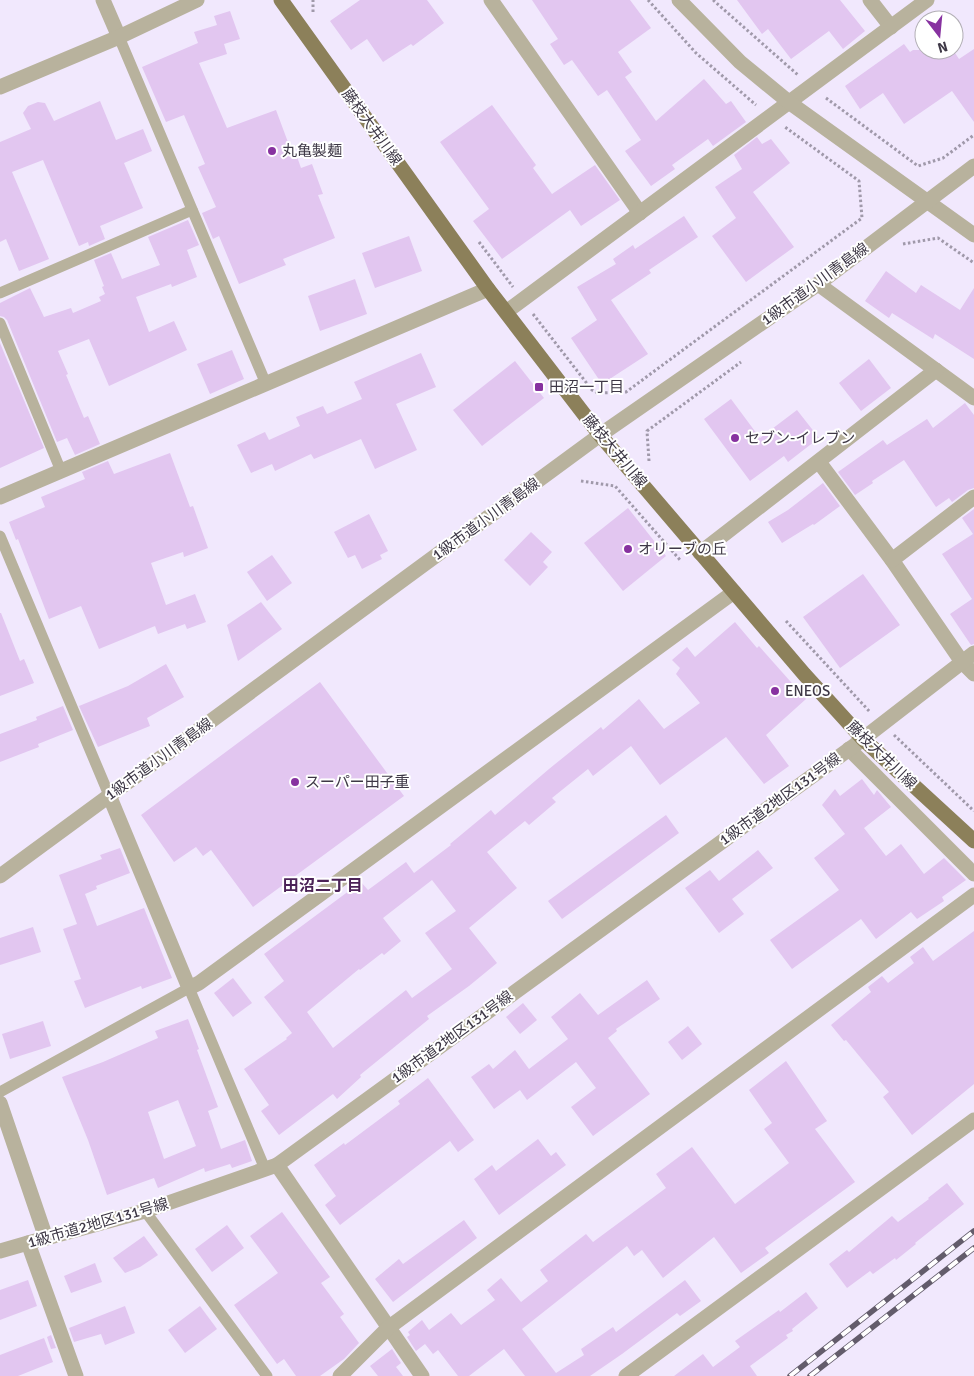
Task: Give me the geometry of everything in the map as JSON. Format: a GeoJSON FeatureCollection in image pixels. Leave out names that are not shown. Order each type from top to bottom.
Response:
{"type":"FeatureCollection","features":[{"type":"Feature","properties":{"kind":"main road","name":"藤枝大井川線"},"geometry":{"type":"LineString","coordinates":[[281,0],[488,289],[600,435],[804,674],[863,739],[974,841]]}},
{"type":"Feature","properties":{"kind":"street"},"geometry":{"type":"LineString","coordinates":[[103,0],[120,37]]}},
{"type":"Feature","properties":{"kind":"street"},"geometry":{"type":"LineString","coordinates":[[0,87],[120,37],[197,0]]}},
{"type":"Feature","properties":{"kind":"street"},"geometry":{"type":"LineString","coordinates":[[491,0],[640,213]]}},
{"type":"Feature","properties":{"kind":"street"},"geometry":{"type":"LineString","coordinates":[[679,0],[740,62],[790,103],[974,234]]}},
{"type":"Feature","properties":{"kind":"street"},"geometry":{"type":"LineString","coordinates":[[870,0],[891,27]]}},
{"type":"Feature","properties":{"kind":"street"},"geometry":{"type":"LineString","coordinates":[[506,312],[928,0]]}},
{"type":"Feature","properties":{"kind":"street","name":"1級市道小川青島線"},"geometry":{"type":"LineString","coordinates":[[0,876],[600,435],[818,284],[974,166]]}},
{"type":"Feature","properties":{"kind":"street"},"geometry":{"type":"LineString","coordinates":[[818,284],[974,398]]}},
{"type":"Feature","properties":{"kind":"street"},"geometry":{"type":"LineString","coordinates":[[0,497],[488,289]]}},
{"type":"Feature","properties":{"kind":"street"},"geometry":{"type":"LineString","coordinates":[[700,552],[936,370]]}},
{"type":"Feature","properties":{"kind":"street"},"geometry":{"type":"LineString","coordinates":[[819,462],[968,658],[974,674]]}},
{"type":"Feature","properties":{"kind":"street"},"geometry":{"type":"LineString","coordinates":[[892,560],[974,498]]}},
{"type":"Feature","properties":{"kind":"street"},"geometry":{"type":"LineString","coordinates":[[109,795],[189,988],[199,983],[734,592]]}},
{"type":"Feature","properties":{"kind":"street","name":"1級市道2地区131号線"},"geometry":{"type":"LineString","coordinates":[[0,1251],[145,1211],[271,1167],[863,739],[968,658]]}},
{"type":"Feature","properties":{"kind":"street"},"geometry":{"type":"LineString","coordinates":[[849,749],[974,874]]}},
{"type":"Feature","properties":{"kind":"street"},"geometry":{"type":"LineString","coordinates":[[340,1376],[388,1328],[974,896]]}},
{"type":"Feature","properties":{"kind":"street"},"geometry":{"type":"LineString","coordinates":[[0,1103],[46,1238]]}},
{"type":"Feature","properties":{"kind":"street"},"geometry":{"type":"LineString","coordinates":[[626,1376],[974,1120]]}},
{"type":"Feature","properties":{"kind":"street"},"geometry":{"type":"LineString","coordinates":[[271,1167],[422,1376]]}},
{"type":"Feature","properties":{"kind":"street"},"geometry":{"type":"LineString","coordinates":[[28,1243],[76,1376]]}},
{"type":"Feature","properties":{"kind":"lane"},"geometry":{"type":"LineString","coordinates":[[120,37],[266,384]]}},
{"type":"Feature","properties":{"kind":"lane"},"geometry":{"type":"LineString","coordinates":[[0,293],[192,210]]}},
{"type":"Feature","properties":{"kind":"lane"},"geometry":{"type":"LineString","coordinates":[[0,323],[61,471]]}},
{"type":"Feature","properties":{"kind":"lane"},"geometry":{"type":"LineString","coordinates":[[0,536],[109,795]]}},
{"type":"Feature","properties":{"kind":"lane"},"geometry":{"type":"LineString","coordinates":[[0,1092],[189,988],[271,1167]]}},
{"type":"Feature","properties":{"kind":"lane"},"geometry":{"type":"LineString","coordinates":[[145,1211],[267,1376]]}},
{"type":"Feature","properties":{"kind":"path"},"geometry":{"type":"LineString","coordinates":[[648,0],[696,53],[762,110]]}},
{"type":"Feature","properties":{"kind":"path"},"geometry":{"type":"LineString","coordinates":[[713,0],[811,87],[918,166],[943,158],[974,135]]}},
{"type":"Feature","properties":{"kind":"path"},"geometry":{"type":"LineString","coordinates":[[522,300],[592,390],[598,393],[626,392],[862,218],[859,181],[778,122]]}},
{"type":"Feature","properties":{"kind":"path"},"geometry":{"type":"LineString","coordinates":[[896,249],[904,243],[938,238],[974,263]]}},
{"type":"Feature","properties":{"kind":"path"},"geometry":{"type":"LineString","coordinates":[[654,467],[648,460],[647,431],[744,360]]}},
{"type":"Feature","properties":{"kind":"path"},"geometry":{"type":"LineString","coordinates":[[780,616],[883,724],[974,811]]}},
{"type":"Feature","properties":{"kind":"building"},"geometry":{"type":"Polygon","coordinates":[[[360,0],[427,0],[444,23],[413,46],[411,44],[383,62],[367,39],[351,50],[330,21],[360,0]]]}},
{"type":"Feature","properties":{"kind":"building"},"geometry":{"type":"Polygon","coordinates":[[[532,0],[630,0],[651,28],[618,52],[632,72],[625,77],[656,121],[704,79],[726,104],[731,101],[746,122],[713,146],[708,139],[672,165],[675,169],[651,186],[625,151],[641,140],[607,90],[598,96],[572,60],[564,65],[550,44],[558,39],[532,0]]]}},
{"type":"Feature","properties":{"kind":"building"},"geometry":{"type":"Polygon","coordinates":[[[737,0],[840,0],[865,31],[843,49],[829,31],[791,59],[768,29],[762,34],[737,0]]]}},
{"type":"Feature","properties":{"kind":"building"},"geometry":{"type":"Polygon","coordinates":[[[230,11],[240,39],[224,44],[227,54],[199,63],[227,128],[276,110],[292,153],[295,151],[301,168],[312,164],[323,194],[318,195],[335,238],[283,259],[286,265],[239,284],[219,236],[213,239],[202,213],[216,207],[198,167],[205,164],[184,115],[166,122],[142,67],[198,43],[194,32],[217,25],[214,16],[230,11]]]}},
{"type":"Feature","properties":{"kind":"building"},"geometry":{"type":"Polygon","coordinates":[[[904,44],[910,52],[914,50],[914,60],[964,60],[964,56],[974,49],[974,122],[952,91],[904,124],[883,93],[860,109],[845,86],[904,44]]]}},
{"type":"Feature","properties":{"kind":"building"},"geometry":{"type":"Polygon","coordinates":[[[100,101],[116,140],[143,129],[152,151],[124,163],[143,208],[100,226],[105,239],[89,246],[88,242],[79,246],[43,160],[12,172],[49,259],[19,271],[6,239],[0,242],[0,142],[31,129],[23,113],[28,106],[38,102],[45,103],[54,121],[100,101]]]}},
{"type":"Feature","properties":{"kind":"building"},"geometry":{"type":"Polygon","coordinates":[[[492,105],[536,165],[533,168],[552,194],[595,165],[620,200],[581,226],[570,210],[502,259],[473,221],[489,209],[440,142],[492,105]]]}},
{"type":"Feature","properties":{"kind":"building"},"geometry":{"type":"Polygon","coordinates":[[[757,137],[762,144],[771,139],[790,163],[753,192],[794,247],[746,282],[712,236],[736,218],[715,187],[742,169],[734,155],[757,137]]]}},
{"type":"Feature","properties":{"kind":"building"},"geometry":{"type":"Polygon","coordinates":[[[684,216],[698,237],[649,270],[651,273],[611,300],[648,354],[602,384],[571,338],[597,320],[577,287],[616,264],[613,259],[633,245],[635,249],[684,216]]]}},
{"type":"Feature","properties":{"kind":"building"},"geometry":{"type":"Polygon","coordinates":[[[188,220],[199,245],[187,250],[197,277],[172,287],[171,284],[136,297],[149,332],[174,321],[187,350],[109,386],[89,339],[58,351],[84,418],[88,416],[100,444],[75,455],[67,438],[57,442],[7,320],[0,316],[0,303],[30,288],[44,317],[71,308],[73,313],[101,301],[99,297],[105,294],[102,287],[104,286],[94,260],[111,253],[122,279],[160,265],[148,237],[188,220]]]}},
{"type":"Feature","properties":{"kind":"building"},"geometry":{"type":"Polygon","coordinates":[[[409,236],[422,271],[375,288],[362,253],[409,236]]]}},
{"type":"Feature","properties":{"kind":"building"},"geometry":{"type":"Polygon","coordinates":[[[886,271],[916,293],[921,285],[960,310],[974,288],[974,359],[935,334],[933,339],[892,313],[889,318],[865,301],[886,271]]]}},
{"type":"Feature","properties":{"kind":"building"},"geometry":{"type":"Polygon","coordinates":[[[355,279],[367,314],[320,331],[308,296],[355,279]]]}},
{"type":"Feature","properties":{"kind":"building"},"geometry":{"type":"Polygon","coordinates":[[[0,343],[44,448],[0,468],[0,343]]]}},
{"type":"Feature","properties":{"kind":"building"},"geometry":{"type":"Polygon","coordinates":[[[232,350],[244,379],[210,394],[197,364],[232,350]]]}},
{"type":"Feature","properties":{"kind":"building"},"geometry":{"type":"Polygon","coordinates":[[[421,353],[436,387],[396,404],[417,450],[375,469],[361,439],[314,459],[311,454],[275,471],[272,464],[251,473],[237,445],[265,432],[269,440],[300,426],[296,417],[323,406],[327,414],[362,399],[354,382],[421,353]]]}},
{"type":"Feature","properties":{"kind":"building"},"geometry":{"type":"Polygon","coordinates":[[[869,359],[891,388],[861,411],[839,383],[869,359]]]}},
{"type":"Feature","properties":{"kind":"building"},"geometry":{"type":"Polygon","coordinates":[[[515,361],[544,398],[482,446],[453,410],[515,361]]]}},
{"type":"Feature","properties":{"kind":"building"},"geometry":{"type":"Polygon","coordinates":[[[731,399],[760,438],[797,410],[819,438],[788,462],[784,456],[750,481],[704,419],[731,399]]]}},
{"type":"Feature","properties":{"kind":"building"},"geometry":{"type":"Polygon","coordinates":[[[965,403],[974,415],[974,488],[968,490],[952,502],[949,498],[936,507],[904,460],[872,481],[873,483],[855,495],[838,472],[883,440],[887,445],[927,419],[933,428],[965,403]]]}},
{"type":"Feature","properties":{"kind":"building"},"geometry":{"type":"Polygon","coordinates":[[[170,453],[190,507],[193,506],[208,548],[184,557],[183,552],[151,563],[166,605],[195,594],[206,622],[187,629],[185,624],[158,634],[155,626],[99,649],[81,606],[49,619],[18,539],[16,540],[9,522],[45,507],[41,497],[85,479],[82,472],[108,461],[114,474],[170,453]]]}},
{"type":"Feature","properties":{"kind":"building"},"geometry":{"type":"Polygon","coordinates":[[[823,483],[840,506],[814,525],[782,543],[768,522],[788,510],[823,483]]]}},
{"type":"Feature","properties":{"kind":"building"},"geometry":{"type":"Polygon","coordinates":[[[628,508],[666,556],[623,591],[584,543],[628,508]]]}},
{"type":"Feature","properties":{"kind":"building"},"geometry":{"type":"Polygon","coordinates":[[[974,509],[974,644],[971,645],[950,614],[972,599],[942,554],[973,534],[962,518],[974,509]]]}},
{"type":"Feature","properties":{"kind":"building"},"geometry":{"type":"Polygon","coordinates":[[[369,514],[388,551],[380,555],[382,559],[362,569],[355,555],[348,558],[334,532],[369,514]]]}},
{"type":"Feature","properties":{"kind":"building"},"geometry":{"type":"Polygon","coordinates":[[[531,532],[552,552],[543,562],[548,567],[530,586],[504,560],[531,532]]]}},
{"type":"Feature","properties":{"kind":"building"},"geometry":{"type":"Polygon","coordinates":[[[272,555],[292,583],[267,601],[247,572],[272,555]]]}},
{"type":"Feature","properties":{"kind":"building"},"geometry":{"type":"Polygon","coordinates":[[[863,574],[900,625],[840,668],[803,617],[863,574]]]}},
{"type":"Feature","properties":{"kind":"building"},"geometry":{"type":"Polygon","coordinates":[[[261,602],[282,629],[238,661],[227,625],[261,602]]]}},
{"type":"Feature","properties":{"kind":"building"},"geometry":{"type":"Polygon","coordinates":[[[0,613],[20,661],[24,659],[34,683],[0,696],[0,613]]]}},
{"type":"Feature","properties":{"kind":"building"},"geometry":{"type":"Polygon","coordinates":[[[735,622],[806,699],[766,735],[789,766],[764,784],[726,737],[660,785],[631,746],[593,776],[588,769],[552,798],[556,802],[529,825],[525,821],[487,852],[517,888],[469,928],[497,963],[427,1016],[429,1019],[360,1075],[361,1077],[337,1099],[333,1094],[279,1135],[261,1111],[269,1105],[244,1069],[287,1039],[292,1033],[264,997],[284,981],[264,954],[361,882],[368,890],[406,862],[414,873],[451,845],[491,810],[495,815],[601,727],[603,730],[639,699],[664,729],[700,703],[676,674],[680,668],[672,660],[687,647],[695,657],[735,622]],[[432,880],[383,918],[401,941],[384,955],[382,953],[359,969],[307,1012],[333,1048],[406,990],[412,998],[452,969],[425,933],[456,911],[432,880]]]}},
{"type":"Feature","properties":{"kind":"building"},"geometry":{"type":"Polygon","coordinates":[[[166,664],[184,697],[147,718],[150,726],[98,747],[79,706],[128,686],[166,664]]]}},
{"type":"Feature","properties":{"kind":"building"},"geometry":{"type":"Polygon","coordinates":[[[320,682],[404,796],[253,907],[211,850],[203,856],[196,847],[174,862],[141,815],[320,682]]]}},
{"type":"Feature","properties":{"kind":"building"},"geometry":{"type":"Polygon","coordinates":[[[63,706],[73,730],[38,744],[39,747],[0,762],[0,734],[37,720],[36,717],[63,706]]]}},
{"type":"Feature","properties":{"kind":"building"},"geometry":{"type":"Polygon","coordinates":[[[862,779],[874,795],[877,790],[891,807],[864,828],[886,856],[901,844],[924,874],[944,858],[966,880],[942,897],[944,901],[917,919],[911,912],[876,939],[861,919],[792,969],[770,940],[839,890],[814,858],[845,834],[822,805],[835,789],[840,796],[862,779]]]}},
{"type":"Feature","properties":{"kind":"building"},"geometry":{"type":"Polygon","coordinates":[[[666,815],[679,833],[562,919],[548,901],[666,815]]]}},
{"type":"Feature","properties":{"kind":"building"},"geometry":{"type":"Polygon","coordinates":[[[120,848],[130,873],[96,886],[97,889],[85,894],[97,926],[144,908],[172,978],[142,989],[141,986],[85,1008],[74,981],[81,979],[63,929],[77,924],[59,875],[102,859],[100,855],[120,848]]]}},
{"type":"Feature","properties":{"kind":"building"},"geometry":{"type":"Polygon","coordinates":[[[758,850],[773,868],[732,899],[744,914],[719,933],[685,888],[710,870],[719,881],[758,850]]]}},
{"type":"Feature","properties":{"kind":"building"},"geometry":{"type":"Polygon","coordinates":[[[33,927],[41,952],[0,965],[0,938],[33,927]]]}},
{"type":"Feature","properties":{"kind":"building"},"geometry":{"type":"Polygon","coordinates":[[[974,931],[974,1084],[912,1135],[883,1097],[889,1092],[846,1040],[844,1041],[831,1025],[871,992],[868,987],[882,976],[888,983],[914,963],[910,957],[923,947],[933,961],[974,931]]]}},
{"type":"Feature","properties":{"kind":"building"},"geometry":{"type":"Polygon","coordinates":[[[233,978],[252,1003],[233,1017],[214,993],[233,978]]]}},
{"type":"Feature","properties":{"kind":"building"},"geometry":{"type":"Polygon","coordinates":[[[647,980],[660,999],[616,1029],[617,1031],[608,1038],[650,1094],[593,1136],[571,1107],[596,1088],[576,1062],[527,1100],[520,1090],[494,1109],[471,1077],[489,1064],[493,1069],[515,1050],[529,1069],[568,1039],[551,1017],[580,993],[598,1015],[647,980]]]}},
{"type":"Feature","properties":{"kind":"building"},"geometry":{"type":"Polygon","coordinates":[[[523,1003],[537,1020],[520,1034],[506,1017],[523,1003]]]}},
{"type":"Feature","properties":{"kind":"building"},"geometry":{"type":"Polygon","coordinates":[[[188,1019],[218,1107],[208,1111],[221,1149],[245,1140],[252,1161],[232,1168],[230,1164],[205,1172],[204,1168],[158,1188],[154,1178],[107,1195],[88,1140],[62,1077],[103,1062],[158,1038],[155,1031],[188,1019]],[[178,1100],[148,1112],[164,1159],[196,1146],[178,1100]]]}},
{"type":"Feature","properties":{"kind":"building"},"geometry":{"type":"Polygon","coordinates":[[[43,1021],[51,1046],[10,1059],[2,1034],[43,1021]]]}},
{"type":"Feature","properties":{"kind":"building"},"geometry":{"type":"Polygon","coordinates":[[[688,1026],[702,1044],[682,1060],[668,1042],[688,1026]]]}},
{"type":"Feature","properties":{"kind":"building"},"geometry":{"type":"Polygon","coordinates":[[[786,1061],[827,1121],[815,1129],[855,1182],[765,1248],[769,1253],[741,1273],[714,1237],[663,1278],[642,1250],[634,1256],[627,1246],[522,1329],[556,1373],[584,1355],[581,1349],[613,1327],[616,1332],[685,1280],[701,1301],[680,1316],[677,1313],[590,1376],[525,1376],[504,1349],[469,1376],[458,1376],[438,1350],[433,1354],[425,1344],[416,1351],[407,1337],[410,1335],[408,1332],[422,1320],[429,1330],[451,1313],[461,1325],[495,1300],[487,1290],[501,1278],[521,1302],[548,1281],[540,1270],[586,1234],[593,1242],[666,1188],[656,1174],[692,1147],[735,1204],[789,1163],[764,1129],[772,1123],[749,1090],[786,1061]]]}},
{"type":"Feature","properties":{"kind":"building"},"geometry":{"type":"Polygon","coordinates":[[[428,1078],[474,1140],[458,1152],[450,1141],[340,1225],[325,1205],[336,1196],[314,1165],[344,1143],[345,1145],[400,1104],[398,1101],[428,1078]]]}},
{"type":"Feature","properties":{"kind":"building"},"geometry":{"type":"Polygon","coordinates":[[[538,1139],[551,1156],[556,1152],[566,1165],[499,1215],[474,1179],[492,1165],[496,1171],[538,1139]]]}},
{"type":"Feature","properties":{"kind":"building"},"geometry":{"type":"Polygon","coordinates":[[[947,1183],[964,1204],[896,1260],[895,1258],[873,1274],[870,1271],[847,1288],[829,1264],[847,1250],[849,1252],[892,1216],[898,1222],[947,1183]]]}},
{"type":"Feature","properties":{"kind":"building"},"geometry":{"type":"Polygon","coordinates":[[[282,1212],[330,1277],[321,1283],[344,1314],[340,1317],[359,1343],[344,1359],[320,1376],[296,1376],[284,1359],[277,1364],[234,1305],[278,1273],[250,1236],[282,1212]]]}},
{"type":"Feature","properties":{"kind":"building"},"geometry":{"type":"Polygon","coordinates":[[[464,1220],[477,1238],[393,1302],[375,1279],[399,1259],[403,1264],[464,1220]]]}},
{"type":"Feature","properties":{"kind":"building"},"geometry":{"type":"Polygon","coordinates":[[[227,1225],[244,1248],[212,1272],[195,1249],[227,1225]]]}},
{"type":"Feature","properties":{"kind":"building"},"geometry":{"type":"Polygon","coordinates":[[[144,1236],[158,1255],[140,1267],[125,1273],[113,1258],[144,1236]]]}},
{"type":"Feature","properties":{"kind":"building"},"geometry":{"type":"Polygon","coordinates":[[[95,1263],[102,1282],[71,1293],[64,1276],[95,1263]]]}},
{"type":"Feature","properties":{"kind":"building"},"geometry":{"type":"Polygon","coordinates":[[[28,1280],[37,1306],[0,1320],[0,1290],[28,1280]]]}},
{"type":"Feature","properties":{"kind":"building"},"geometry":{"type":"Polygon","coordinates":[[[806,1292],[818,1308],[786,1335],[788,1338],[750,1366],[757,1376],[674,1376],[703,1354],[713,1367],[740,1347],[735,1341],[779,1310],[780,1312],[806,1292]]]}},
{"type":"Feature","properties":{"kind":"building"},"geometry":{"type":"Polygon","coordinates":[[[125,1306],[135,1333],[105,1345],[101,1334],[74,1342],[69,1328],[125,1306]]]}},
{"type":"Feature","properties":{"kind":"building"},"geometry":{"type":"Polygon","coordinates":[[[200,1306],[217,1329],[185,1353],[168,1330],[200,1306]]]}},
{"type":"Feature","properties":{"kind":"building"},"geometry":{"type":"Polygon","coordinates":[[[51,1335],[56,1348],[51,1349],[47,1337],[51,1335]]]}},
{"type":"Feature","properties":{"kind":"building"},"geometry":{"type":"Polygon","coordinates":[[[44,1338],[53,1362],[18,1376],[0,1376],[0,1355],[44,1338]]]}},
{"type":"Feature","properties":{"kind":"building"},"geometry":{"type":"Polygon","coordinates":[[[392,1349],[401,1363],[396,1367],[403,1376],[378,1376],[370,1366],[392,1349]]]}},
{"type":"Feature","properties":{"kind":"railway"},"geometry":{"type":"LineString","coordinates":[[790,1376],[974,1231]]}},
{"type":"Feature","properties":{"kind":"railway"},"geometry":{"type":"LineString","coordinates":[[810,1376],[974,1248]]}},
{"type":"Feature","properties":{"kind":"place","name":"丸亀製麺"},"geometry":{"type":"Point","coordinates":[272,151]}},
{"type":"Feature","properties":{"kind":"place","name":"田沼一丁目"},"geometry":{"type":"Point","coordinates":[539,387]}},
{"type":"Feature","properties":{"kind":"place","name":"セブン-イレブン"},"geometry":{"type":"Point","coordinates":[735,438]}},
{"type":"Feature","properties":{"kind":"place","name":"オリーブの丘"},"geometry":{"type":"Point","coordinates":[628,549]}},
{"type":"Feature","properties":{"kind":"place","name":"ENEOS"},"geometry":{"type":"Point","coordinates":[775,691]}},
{"type":"Feature","properties":{"kind":"place","name":"スーパー田子重"},"geometry":{"type":"Point","coordinates":[295,782]}},
{"type":"Feature","properties":{"kind":"district","name":"田沼二丁目"},"geometry":{"type":"Point","coordinates":[323,885]}}]}
